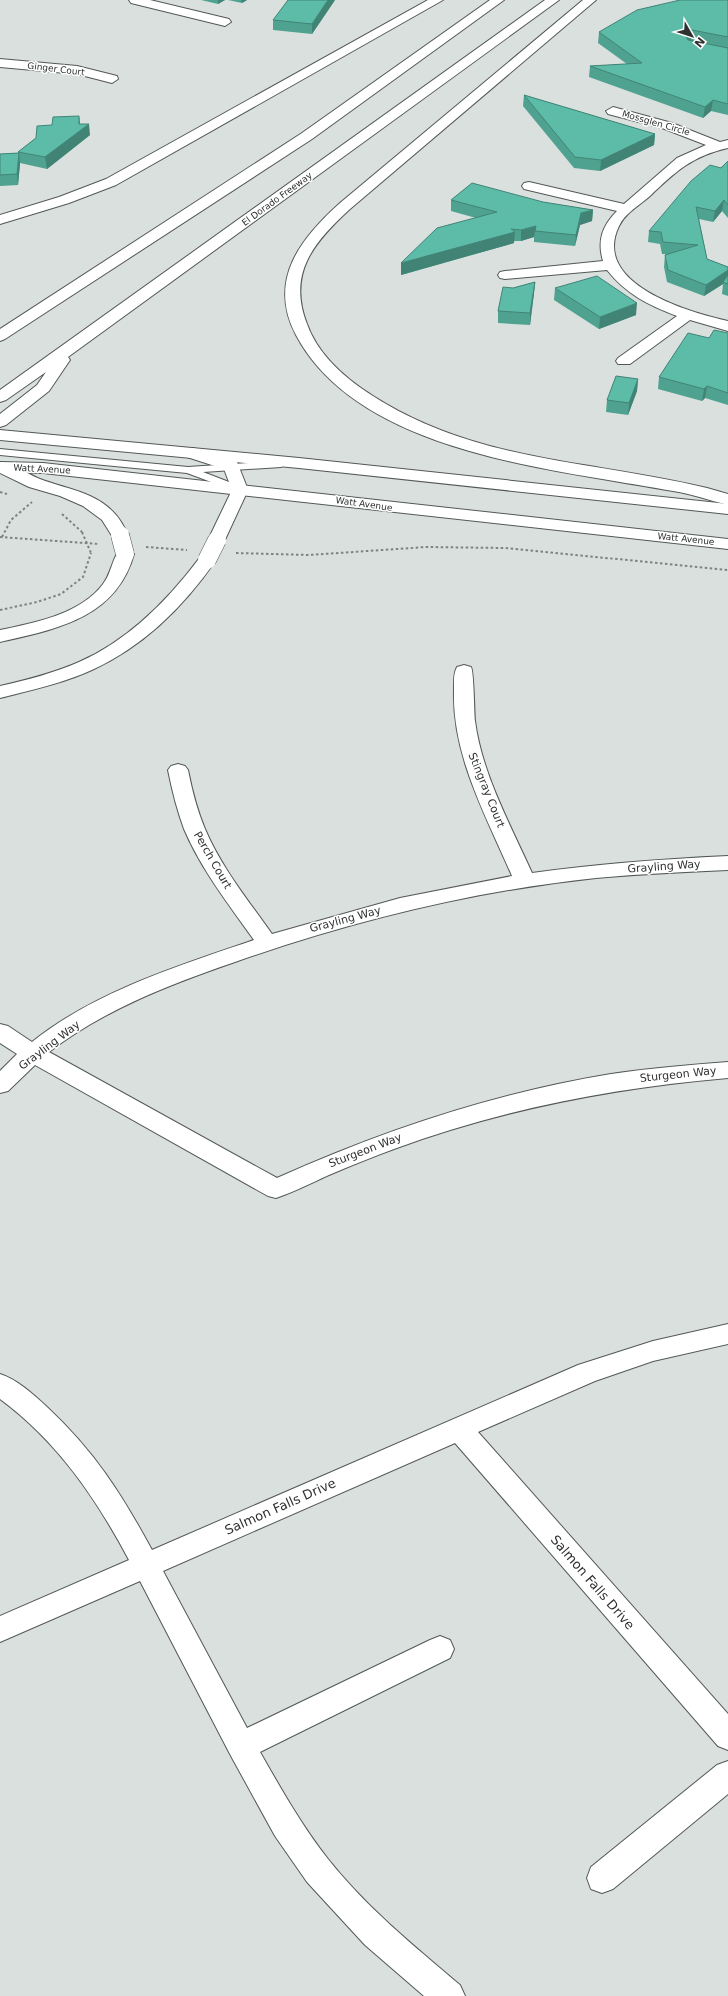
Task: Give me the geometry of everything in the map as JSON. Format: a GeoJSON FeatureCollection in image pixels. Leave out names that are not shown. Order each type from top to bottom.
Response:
{"type":"FeatureCollection","features":[{"type":"Feature","properties":{"kind":"main road"},"geometry":{"type":"LineString","coordinates":[[135,0],[226,22]]}},
{"type":"Feature","properties":{"kind":"main road"},"geometry":{"type":"LineString","coordinates":[[0,220],[64,200],[111,182],[437,0]]}},
{"type":"Feature","properties":{"kind":"main road"},"geometry":{"type":"LineString","coordinates":[[0,336],[307,136],[498,0]]}},
{"type":"Feature","properties":{"kind":"main road","name":"El Dorado Freeway"},"geometry":{"type":"LineString","coordinates":[[0,397],[69,349],[553,0]]}},
{"type":"Feature","properties":{"kind":"main road"},"geometry":{"type":"LineString","coordinates":[[590,0],[345,206],[322,228],[305,249],[295,274],[293,303],[300,331],[317,356],[334,376],[361,396],[404,421],[445,439],[495,453],[558,467],[702,491],[728,500]]}},
{"type":"Feature","properties":{"kind":"main road","name":"Ginger Court"},"geometry":{"type":"LineString","coordinates":[[0,63],[77,70],[112,79]]}},
{"type":"Feature","properties":{"kind":"main road","name":"Mossglen Circle"},"geometry":{"type":"LineString","coordinates":[[613,111],[661,122],[724,145]]}},
{"type":"Feature","properties":{"kind":"main road","name":"Mossglen Circle"},"geometry":{"type":"LineString","coordinates":[[724,145],[700,151],[683,159],[670,168],[627,209],[611,227],[607,239],[607,253],[611,265],[626,283],[643,296],[686,316],[728,326]]}},
{"type":"Feature","properties":{"kind":"main road"},"geometry":{"type":"LineString","coordinates":[[529,186],[627,209]]}},
{"type":"Feature","properties":{"kind":"main road"},"geometry":{"type":"LineString","coordinates":[[505,275],[611,265]]}},
{"type":"Feature","properties":{"kind":"main road"},"geometry":{"type":"LineString","coordinates":[[624,361],[686,316]]}},
{"type":"Feature","properties":{"kind":"main road"},"geometry":{"type":"LineString","coordinates":[[0,422],[43,388],[69,349]]}},
{"type":"Feature","properties":{"kind":"main road"},"geometry":{"type":"LineString","coordinates":[[0,435],[299,463],[728,509]]}},
{"type":"Feature","properties":{"kind":"main road"},"geometry":{"type":"LineString","coordinates":[[0,692],[68,673],[98,660],[164,612],[190,584],[200,555],[217,540],[240,490],[231,466],[193,453]]}},
{"type":"Feature","properties":{"kind":"main road"},"geometry":{"type":"LineString","coordinates":[[0,462],[35,483],[66,492],[89,502],[109,517],[120,535],[125,554],[118,576],[101,597],[70,616],[34,629],[0,636]]}},
{"type":"Feature","properties":{"kind":"main road","name":"Watt Avenue"},"geometry":{"type":"LineString","coordinates":[[0,462],[240,490],[316,497],[408,510],[728,544]]}},
{"type":"Feature","properties":{"kind":"main road","name":"Stingray Court"},"geometry":{"type":"LineString","coordinates":[[464,671],[464,715],[470,749],[478,772],[525,881]]}},
{"type":"Feature","properties":{"kind":"main road","name":"Perch Court"},"geometry":{"type":"LineString","coordinates":[[178,770],[184,800],[198,837],[218,873],[267,942]]}},
{"type":"Feature","properties":{"kind":"main road","name":"Grayling Way"},"geometry":{"type":"LineString","coordinates":[[0,1085],[34,1054],[86,1018],[121,999],[175,976],[267,942],[386,908],[445,895],[525,881],[622,869],[728,863]]}},
{"type":"Feature","properties":{"kind":"main road"},"geometry":{"type":"LineString","coordinates":[[0,1032],[34,1054]]}},
{"type":"Feature","properties":{"kind":"main road","name":"Sturgeon Way"},"geometry":{"type":"LineString","coordinates":[[34,1054],[276,1189],[324,1166],[386,1141],[448,1120],[511,1102],[575,1088],[640,1078],[728,1070]]}},
{"type":"Feature","properties":{"kind":"main road","name":"Salmon Falls Drive"},"geometry":{"type":"LineString","coordinates":[[0,1629],[587,1373],[653,1351],[728,1334]]}},
{"type":"Feature","properties":{"kind":"main road"},"geometry":{"type":"LineString","coordinates":[[0,1385],[25,1403],[59,1435],[90,1471],[117,1511],[241,1746],[286,1826],[318,1871],[376,1934],[449,1996]]}},
{"type":"Feature","properties":{"kind":"main road","name":"Salmon Falls Drive"},"geometry":{"type":"LineString","coordinates":[[458,1428],[728,1736]]}},
{"type":"Feature","properties":{"kind":"main road"},"geometry":{"type":"LineString","coordinates":[[241,1746],[440,1649]]}},
{"type":"Feature","properties":{"kind":"main road"},"geometry":{"type":"LineString","coordinates":[[602,1878],[728,1775]]}},
{"type":"Feature","properties":{"kind":"lane"},"geometry":{"type":"LineString","coordinates":[[0,462],[19,454],[188,470],[231,466],[299,463]]}},
{"type":"Feature","properties":{"kind":"lane"},"geometry":{"type":"LineString","coordinates":[[188,470],[240,490]]}},
{"type":"Feature","properties":{"kind":"path"},"geometry":{"type":"LineString","coordinates":[[0,492],[12,495]]}},
{"type":"Feature","properties":{"kind":"path"},"geometry":{"type":"LineString","coordinates":[[25,500],[38,504]]}},
{"type":"Feature","properties":{"kind":"path"},"geometry":{"type":"LineString","coordinates":[[32,502],[11,520],[1,537],[105,544]]}},
{"type":"Feature","properties":{"kind":"path"},"geometry":{"type":"LineString","coordinates":[[0,610],[37,602],[61,594],[83,577],[91,553],[82,532],[61,513]]}},
{"type":"Feature","properties":{"kind":"path"},"geometry":{"type":"LineString","coordinates":[[142,546],[200,555]]}},
{"type":"Feature","properties":{"kind":"path"},"geometry":{"type":"LineString","coordinates":[[230,552],[309,555],[426,547],[505,548],[728,570]]}},
{"type":"Feature","properties":{"kind":"building"},"geometry":{"type":"Polygon","coordinates":[[[288,0],[328,0],[312,24],[273,20],[288,0]]]}},
{"type":"Feature","properties":{"kind":"building"},"geometry":{"type":"Polygon","coordinates":[[[680,0],[728,0],[728,37],[692,30],[685,35],[688,40],[728,48],[728,104],[713,100],[705,107],[590,66],[642,63],[599,32],[637,10],[680,0]]]}},
{"type":"Feature","properties":{"kind":"building"},"geometry":{"type":"Polygon","coordinates":[[[524,95],[655,134],[601,160],[575,157],[524,95]]]}},
{"type":"Feature","properties":{"kind":"building"},"geometry":{"type":"Polygon","coordinates":[[[79,116],[79,124],[89,124],[45,157],[18,152],[36,138],[37,126],[52,125],[53,117],[79,116]]]}},
{"type":"Feature","properties":{"kind":"building"},"geometry":{"type":"Polygon","coordinates":[[[19,153],[17,174],[0,175],[0,154],[19,153]]]}},
{"type":"Feature","properties":{"kind":"building"},"geometry":{"type":"Polygon","coordinates":[[[728,161],[728,205],[724,200],[715,211],[696,207],[707,259],[728,267],[728,270],[706,285],[668,270],[665,255],[698,245],[663,242],[661,232],[649,231],[691,181],[710,165],[721,168],[728,161]]]}},
{"type":"Feature","properties":{"kind":"building"},"geometry":{"type":"Polygon","coordinates":[[[472,183],[543,202],[593,210],[581,213],[576,235],[535,231],[536,226],[521,230],[511,229],[515,232],[401,263],[437,228],[497,212],[451,200],[472,183]]]}},
{"type":"Feature","properties":{"kind":"building"},"geometry":{"type":"Polygon","coordinates":[[[728,275],[728,284],[723,282],[728,275]]]}},
{"type":"Feature","properties":{"kind":"building"},"geometry":{"type":"Polygon","coordinates":[[[597,276],[637,303],[600,317],[555,288],[597,276]]]}},
{"type":"Feature","properties":{"kind":"building"},"geometry":{"type":"Polygon","coordinates":[[[535,282],[530,313],[498,311],[503,287],[513,288],[535,282]]]}},
{"type":"Feature","properties":{"kind":"building"},"geometry":{"type":"Polygon","coordinates":[[[714,330],[728,333],[728,393],[707,386],[704,389],[659,377],[688,333],[709,338],[714,330]]]}},
{"type":"Feature","properties":{"kind":"building"},"geometry":{"type":"Polygon","coordinates":[[[616,376],[638,379],[629,403],[607,400],[616,376]]]}}]}
